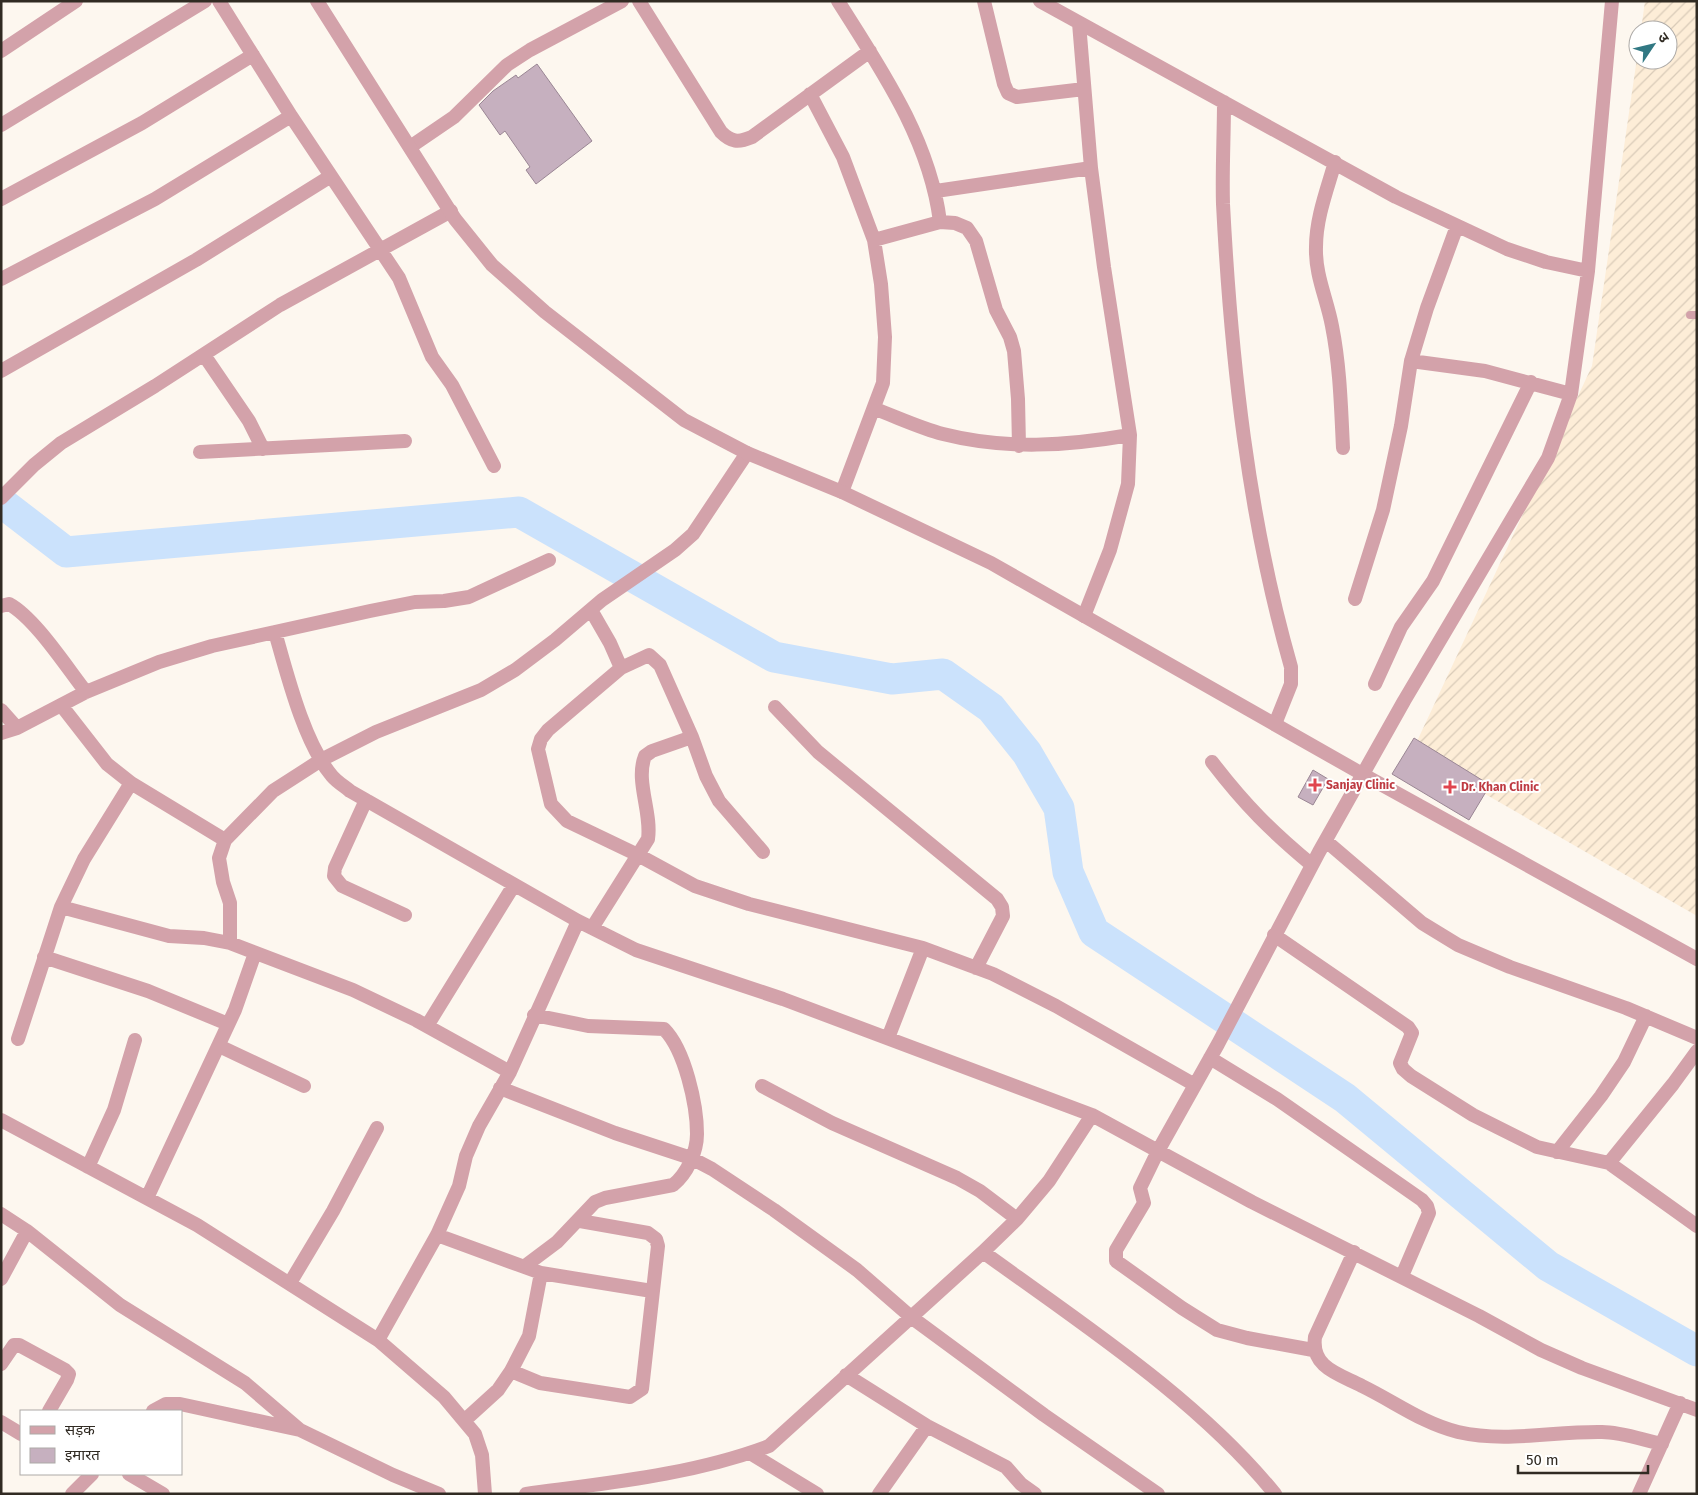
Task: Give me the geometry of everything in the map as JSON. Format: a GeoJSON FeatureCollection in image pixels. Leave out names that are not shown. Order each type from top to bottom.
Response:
{"type":"FeatureCollection","features":[{"type":"Feature","properties":{"kind":"street"},"geometry":{"type":"LineString","coordinates":[[1,52],[76,1]]}},
{"type":"Feature","properties":{"kind":"street"},"geometry":{"type":"LineString","coordinates":[[1,125],[205,1]]}},
{"type":"Feature","properties":{"kind":"street"},"geometry":{"type":"LineString","coordinates":[[219,1],[291,116],[399,278],[432,357],[452,385],[494,466]]}},
{"type":"Feature","properties":{"kind":"street"},"geometry":{"type":"LineString","coordinates":[[318,1],[450,211],[492,265],[545,312],[684,420],[747,453],[842,492],[991,563],[1364,774],[1697,959]]}},
{"type":"Feature","properties":{"kind":"street"},"geometry":{"type":"LineString","coordinates":[[410,147],[454,117],[507,65],[530,50],[622,1]]}},
{"type":"Feature","properties":{"kind":"street"},"geometry":{"type":"LineString","coordinates":[[640,1],[721,132],[729,140],[740,142],[752,137],[870,51]]}},
{"type":"Feature","properties":{"kind":"street"},"geometry":{"type":"LineString","coordinates":[[838,1],[900,102],[936,191],[940,222]]}},
{"type":"Feature","properties":{"kind":"street"},"geometry":{"type":"LineString","coordinates":[[984,1],[1004,84],[1008,93],[1017,97],[1084,89]]}},
{"type":"Feature","properties":{"kind":"street"},"geometry":{"type":"LineString","coordinates":[[1040,1],[1396,197],[1507,249],[1546,262],[1588,271]]}},
{"type":"Feature","properties":{"kind":"street"},"geometry":{"type":"LineString","coordinates":[[1313,1350],[1247,1338],[1218,1330],[1182,1308],[1116,1261],[1116,1250],[1144,1203],[1140,1188],[1158,1151],[1218,1044],[1237,1004],[1312,865],[1404,701],[1548,458],[1571,394],[1588,271],[1612,1]]}},
{"type":"Feature","properties":{"kind":"street"},"geometry":{"type":"LineString","coordinates":[[1079,23],[1091,168],[1130,435],[1128,484],[1110,550],[1084,616]]}},
{"type":"Feature","properties":{"kind":"street"},"geometry":{"type":"LineString","coordinates":[[1,199],[142,123],[253,55]]}},
{"type":"Feature","properties":{"kind":"street"},"geometry":{"type":"LineString","coordinates":[[810,94],[843,157],[874,240],[881,284],[885,337],[883,382],[875,409],[842,492]]}},
{"type":"Feature","properties":{"kind":"street"},"geometry":{"type":"LineString","coordinates":[[1224,102],[1223,202],[1244,436],[1260,537],[1291,667],[1291,684],[1275,724]]}},
{"type":"Feature","properties":{"kind":"street"},"geometry":{"type":"LineString","coordinates":[[1,279],[155,199],[291,116]]}},
{"type":"Feature","properties":{"kind":"street"},"geometry":{"type":"LineString","coordinates":[[1335,162],[1319,217],[1316,248],[1318,274],[1332,325],[1338,365],[1343,448]]}},
{"type":"Feature","properties":{"kind":"street"},"geometry":{"type":"LineString","coordinates":[[936,191],[1091,168]]}},
{"type":"Feature","properties":{"kind":"street"},"geometry":{"type":"LineString","coordinates":[[1,371],[196,260],[331,176]]}},
{"type":"Feature","properties":{"kind":"street"},"geometry":{"type":"LineString","coordinates":[[1,498],[61,443],[204,355],[280,305],[450,211]]}},
{"type":"Feature","properties":{"kind":"street"},"geometry":{"type":"LineString","coordinates":[[874,240],[940,222],[955,223],[967,228],[976,241],[996,310],[1010,337],[1014,351],[1019,446]]}},
{"type":"Feature","properties":{"kind":"street"},"geometry":{"type":"LineString","coordinates":[[1355,598],[1383,510],[1401,426],[1411,361],[1427,308],[1457,226]]}},
{"type":"Feature","properties":{"kind":"street"},"geometry":{"type":"LineString","coordinates":[[204,355],[249,421],[263,449]]}},
{"type":"Feature","properties":{"kind":"street"},"geometry":{"type":"LineString","coordinates":[[1411,361],[1485,371],[1571,394]]}},
{"type":"Feature","properties":{"kind":"street"},"geometry":{"type":"LineString","coordinates":[[1375,684],[1401,627],[1433,581],[1531,382]]}},
{"type":"Feature","properties":{"kind":"street"},"geometry":{"type":"LineString","coordinates":[[875,409],[942,434],[986,443],[1019,446],[1078,444],[1130,435]]}},
{"type":"Feature","properties":{"kind":"street"},"geometry":{"type":"LineString","coordinates":[[200,452],[405,441]]}},
{"type":"Feature","properties":{"kind":"street"},"geometry":{"type":"LineString","coordinates":[[230,943],[230,903],[223,882],[219,858],[225,840],[273,791],[321,760],[376,732],[481,690],[515,670],[602,600],[676,550],[693,534],[704,519],[747,453]]}},
{"type":"Feature","properties":{"kind":"street"},"geometry":{"type":"LineString","coordinates":[[1,733],[17,728],[86,692],[159,662],[275,632],[415,602],[444,601],[468,597],[549,560]]}},
{"type":"Feature","properties":{"kind":"street"},"geometry":{"type":"LineString","coordinates":[[1,606],[8,604],[16,608],[49,644],[86,692]]}},
{"type":"Feature","properties":{"kind":"street"},"geometry":{"type":"LineString","coordinates":[[591,610],[610,643],[621,668]]}},
{"type":"Feature","properties":{"kind":"street"},"geometry":{"type":"LineString","coordinates":[[275,632],[298,708],[321,760],[333,777],[366,800],[578,922],[636,950],[712,974],[1092,1115],[1252,1202],[1402,1276],[1541,1350],[1582,1368],[1697,1410]]}},
{"type":"Feature","properties":{"kind":"street"},"geometry":{"type":"LineString","coordinates":[[763,852],[719,801],[706,776],[692,737],[660,665],[655,658],[649,655],[621,668],[548,730],[541,739],[538,749],[552,804],[558,814],[567,821],[638,855],[695,886],[749,904],[923,948],[993,974],[1056,1006],[1195,1085]]}},
{"type":"Feature","properties":{"kind":"street"},"geometry":{"type":"LineString","coordinates":[[61,706],[107,764],[131,783],[225,840]]}},
{"type":"Feature","properties":{"kind":"street"},"geometry":{"type":"LineString","coordinates":[[775,707],[818,752],[997,899],[1002,907],[1003,916],[976,968]]}},
{"type":"Feature","properties":{"kind":"street"},"geometry":{"type":"LineString","coordinates":[[1,710],[17,728]]}},
{"type":"Feature","properties":{"kind":"street"},"geometry":{"type":"LineString","coordinates":[[592,928],[648,839],[650,825],[642,771],[645,756],[652,751],[692,737]]}},
{"type":"Feature","properties":{"kind":"street"},"geometry":{"type":"LineString","coordinates":[[1212,762],[1241,800],[1269,829],[1312,865]]}},
{"type":"Feature","properties":{"kind":"street"},"geometry":{"type":"LineString","coordinates":[[18,1039],[61,907],[84,859],[131,783]]}},
{"type":"Feature","properties":{"kind":"street"},"geometry":{"type":"LineString","coordinates":[[366,800],[334,868],[334,876],[342,886],[405,915]]}},
{"type":"Feature","properties":{"kind":"street"},"geometry":{"type":"LineString","coordinates":[[1326,840],[1422,923],[1458,945],[1510,967],[1646,1016],[1697,1038]]}},
{"type":"Feature","properties":{"kind":"street"},"geometry":{"type":"LineString","coordinates":[[427,1026],[514,885]]}},
{"type":"Feature","properties":{"kind":"street"},"geometry":{"type":"LineString","coordinates":[[61,907],[169,936],[204,938],[230,943],[353,990],[427,1026],[510,1072]]}},
{"type":"Feature","properties":{"kind":"street"},"geometry":{"type":"LineString","coordinates":[[378,1340],[437,1235],[459,1186],[466,1156],[479,1126],[510,1072],[534,1015],[578,922]]}},
{"type":"Feature","properties":{"kind":"street"},"geometry":{"type":"LineString","coordinates":[[1274,935],[1408,1026],[1412,1033],[1400,1063],[1403,1069],[1411,1076],[1473,1115],[1537,1147],[1577,1154],[1609,1163],[1697,1226]]}},
{"type":"Feature","properties":{"kind":"street"},"geometry":{"type":"LineString","coordinates":[[888,1038],[923,948]]}},
{"type":"Feature","properties":{"kind":"street"},"geometry":{"type":"LineString","coordinates":[[147,1198],[228,1024],[255,953]]}},
{"type":"Feature","properties":{"kind":"street"},"geometry":{"type":"LineString","coordinates":[[44,958],[148,991],[228,1024]]}},
{"type":"Feature","properties":{"kind":"street"},"geometry":{"type":"LineString","coordinates":[[525,1266],[557,1242],[580,1220],[588,1209],[605,1198],[673,1185],[682,1178],[692,1158],[697,1136],[688,1077],[675,1043],[664,1029],[588,1026],[534,1015]]}},
{"type":"Feature","properties":{"kind":"street"},"geometry":{"type":"LineString","coordinates":[[1557,1152],[1601,1096],[1624,1062],[1646,1016]]}},
{"type":"Feature","properties":{"kind":"street"},"geometry":{"type":"LineString","coordinates":[[88,1167],[114,1110],[135,1040]]}},
{"type":"Feature","properties":{"kind":"street"},"geometry":{"type":"LineString","coordinates":[[218,1046],[304,1086]]}},
{"type":"Feature","properties":{"kind":"street"},"geometry":{"type":"LineString","coordinates":[[1609,1163],[1673,1084],[1697,1051]]}},
{"type":"Feature","properties":{"kind":"street"},"geometry":{"type":"LineString","coordinates":[[1210,1058],[1277,1099],[1428,1206],[1429,1213],[1402,1276]]}},
{"type":"Feature","properties":{"kind":"street"},"geometry":{"type":"LineString","coordinates":[[762,1086],[832,1123],[958,1178],[980,1191],[1017,1219]]}},
{"type":"Feature","properties":{"kind":"street"},"geometry":{"type":"LineString","coordinates":[[500,1088],[615,1133],[692,1158],[774,1210],[827,1248],[857,1270],[911,1317],[1044,1415],[1158,1494]]}},
{"type":"Feature","properties":{"kind":"street"},"geometry":{"type":"LineString","coordinates":[[526,1494],[642,1478],[750,1453],[769,1446],[984,1252],[1017,1219],[1049,1181],[1092,1115]]}},
{"type":"Feature","properties":{"kind":"street"},"geometry":{"type":"LineString","coordinates":[[1,1120],[197,1225],[378,1340],[444,1397],[475,1434],[482,1456],[485,1494]]}},
{"type":"Feature","properties":{"kind":"street"},"geometry":{"type":"LineString","coordinates":[[290,1283],[333,1211],[377,1128]]}},
{"type":"Feature","properties":{"kind":"street"},"geometry":{"type":"LineString","coordinates":[[1,1214],[28,1231],[120,1305],[245,1383],[300,1430]]}},
{"type":"Feature","properties":{"kind":"street"},"geometry":{"type":"LineString","coordinates":[[511,1371],[540,1383],[569,1389],[630,1397],[638,1394],[642,1389],[658,1246],[652,1234],[580,1220]]}},
{"type":"Feature","properties":{"kind":"street"},"geometry":{"type":"LineString","coordinates":[[1,1278],[28,1231]]}},
{"type":"Feature","properties":{"kind":"street"},"geometry":{"type":"LineString","coordinates":[[437,1235],[541,1273],[652,1290]]}},
{"type":"Feature","properties":{"kind":"street"},"geometry":{"type":"LineString","coordinates":[[984,1252],[1133,1363],[1205,1420],[1248,1460],[1275,1494]]}},
{"type":"Feature","properties":{"kind":"street"},"geometry":{"type":"LineString","coordinates":[[1354,1252],[1315,1337],[1313,1350],[1320,1363],[1334,1372],[1381,1395],[1430,1424],[1460,1432],[1513,1438],[1605,1432],[1662,1444]]}},
{"type":"Feature","properties":{"kind":"street"},"geometry":{"type":"LineString","coordinates":[[465,1420],[498,1390],[511,1371],[529,1336],[541,1273]]}},
{"type":"Feature","properties":{"kind":"street"},"geometry":{"type":"LineString","coordinates":[[1,1364],[14,1345],[20,1345],[65,1370],[69,1374],[68,1380],[50,1410]]}},
{"type":"Feature","properties":{"kind":"street"},"geometry":{"type":"LineString","coordinates":[[846,1375],[927,1426],[999,1463],[1035,1494]]}},
{"type":"Feature","properties":{"kind":"street"},"geometry":{"type":"LineString","coordinates":[[1639,1494],[1680,1403]]}},
{"type":"Feature","properties":{"kind":"street"},"geometry":{"type":"LineString","coordinates":[[155,1410],[166,1404],[180,1404],[300,1430],[393,1475],[439,1494]]}},
{"type":"Feature","properties":{"kind":"street"},"geometry":{"type":"LineString","coordinates":[[1,1422],[20,1433]]}},
{"type":"Feature","properties":{"kind":"street"},"geometry":{"type":"LineString","coordinates":[[879,1494],[927,1426]]}},
{"type":"Feature","properties":{"kind":"street"},"geometry":{"type":"LineString","coordinates":[[750,1453],[817,1494]]}},
{"type":"Feature","properties":{"kind":"street"},"geometry":{"type":"LineString","coordinates":[[72,1494],[87,1475]]}},
{"type":"Feature","properties":{"kind":"street"},"geometry":{"type":"LineString","coordinates":[[132,1475],[163,1494]]}},
{"type":"Feature","properties":{"kind":"shaded area"},"geometry":{"type":"Polygon","coordinates":[[[1645,1],[1697,1],[1697,916],[1412,752],[1592,366],[1635,70],[1678,70],[1678,20],[1642,20],[1645,1]]]}},
{"type":"Feature","properties":{"kind":"building"},"geometry":{"type":"Polygon","coordinates":[[[537,64],[592,141],[536,184],[526,170],[530,167],[505,131],[500,135],[479,105],[493,91],[516,75],[518,78],[537,64]]]}},
{"type":"Feature","properties":{"kind":"building"},"geometry":{"type":"Polygon","coordinates":[[[1414,738],[1490,785],[1469,820],[1392,774],[1414,738]]]}},
{"type":"Feature","properties":{"kind":"building"},"geometry":{"type":"Polygon","coordinates":[[[1313,770],[1328,779],[1313,805],[1298,797],[1313,770]]]}},
{"type":"Feature","properties":{"kind":"waterway"},"geometry":{"type":"LineString","coordinates":[[1,502],[66,552],[519,512],[774,657],[892,679],[943,674],[991,708],[1027,753],[1059,808],[1068,872],[1094,932],[1345,1098],[1548,1266],[1697,1351]]}},
{"type":"Feature","properties":{"kind":"place","name":"Sanjay Clinic"},"geometry":{"type":"Point","coordinates":[1315,785]}},
{"type":"Feature","properties":{"kind":"place","name":"Dr. Khan Clinic"},"geometry":{"type":"Point","coordinates":[1450,787]}}]}
